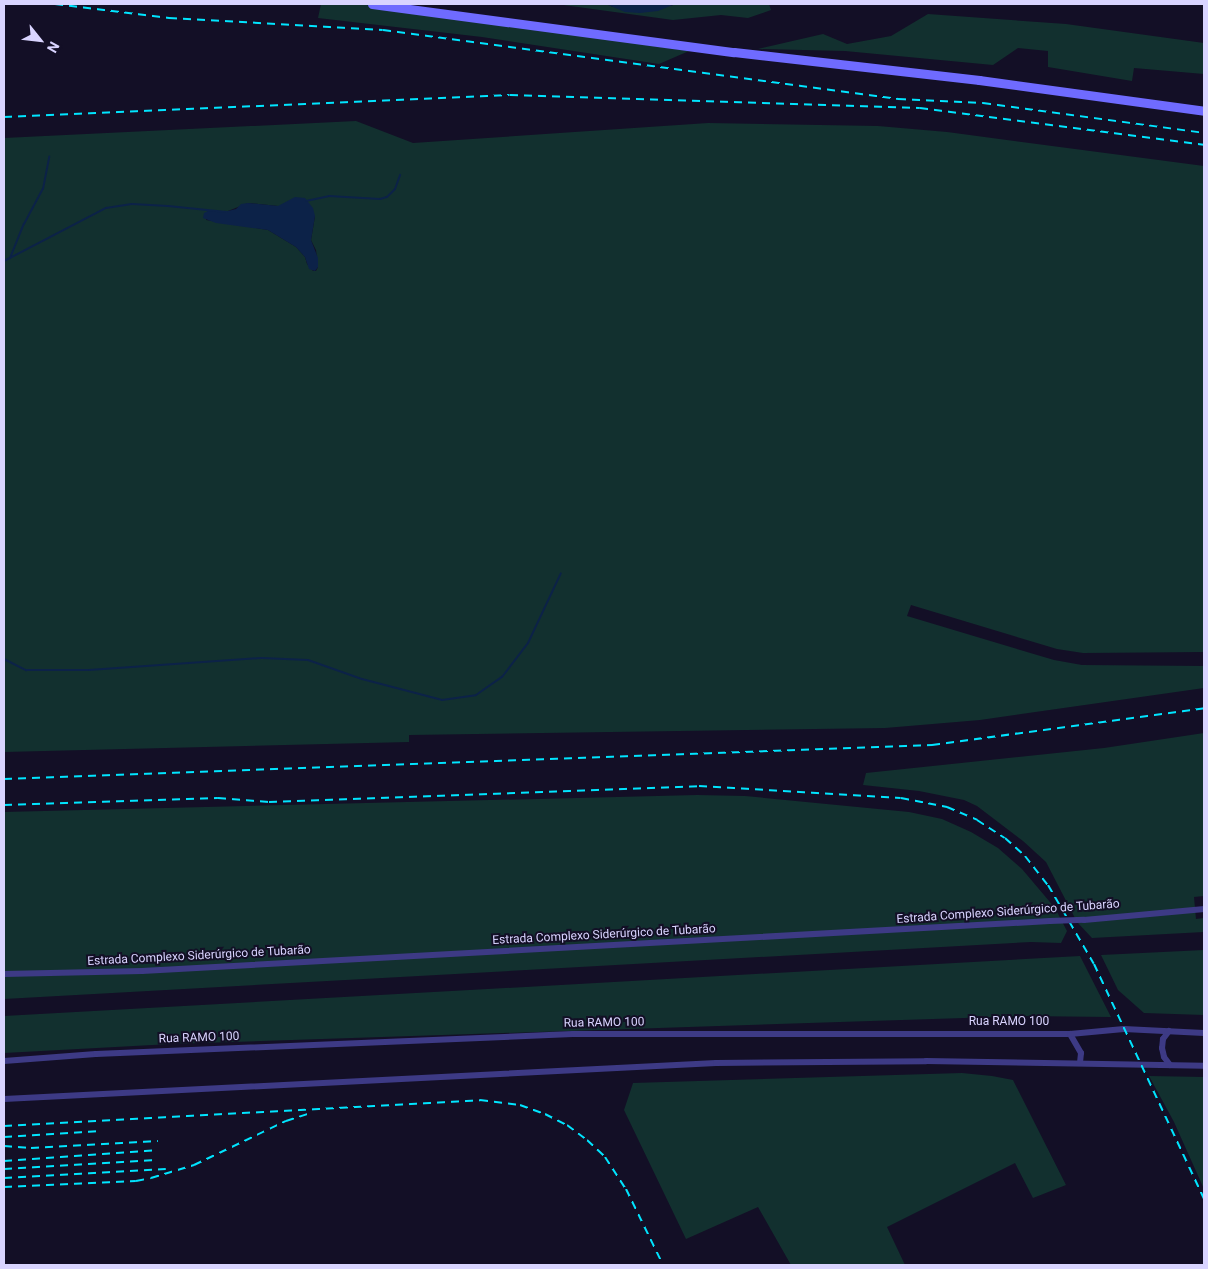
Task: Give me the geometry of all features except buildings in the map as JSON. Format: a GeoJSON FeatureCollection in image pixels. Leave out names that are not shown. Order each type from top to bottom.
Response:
{"type":"FeatureCollection","features":[{"type":"Feature","properties":{"kind":"street"},"geometry":{"type":"LineString","coordinates":[[372,4],[734,52],[979,80],[1204,111]]}},
{"type":"Feature","properties":{"kind":"street","name":"Estrada Complexo Siderúrgico de Tubarão"},"geometry":{"type":"LineString","coordinates":[[4,974],[142,971],[1084,920],[1204,909]]}},
{"type":"Feature","properties":{"kind":"street","name":"Rua RAMO 100"},"geometry":{"type":"LineString","coordinates":[[4,1061],[96,1054],[573,1034],[1070,1034],[1124,1029],[1204,1033]]}},
{"type":"Feature","properties":{"kind":"street"},"geometry":{"type":"LineString","coordinates":[[1169,1031],[1164,1039],[1162,1048],[1164,1057],[1170,1065]]}},
{"type":"Feature","properties":{"kind":"street"},"geometry":{"type":"LineString","coordinates":[[1070,1034],[1081,1053],[1080,1063]]}},
{"type":"Feature","properties":{"kind":"street"},"geometry":{"type":"LineString","coordinates":[[4,1099],[716,1063],[926,1060],[1204,1066]]}},
{"type":"Feature","properties":{"kind":"green space"},"geometry":{"type":"Polygon","coordinates":[[[321,4],[360,4],[689,51],[659,64],[482,37],[318,18],[321,4]]]}},
{"type":"Feature","properties":{"kind":"green space"},"geometry":{"type":"Polygon","coordinates":[[[556,4],[606,4],[613,7],[671,6],[675,4],[769,4],[771,10],[748,18],[721,15],[673,20],[556,4]]]}},
{"type":"Feature","properties":{"kind":"green space"},"geometry":{"type":"Polygon","coordinates":[[[928,14],[1066,24],[1204,43],[1204,74],[1134,68],[1132,81],[1048,67],[1048,51],[1018,48],[993,65],[845,51],[758,49],[823,34],[847,44],[891,36],[928,14]]]}},
{"type":"Feature","properties":{"kind":"green space"},"geometry":{"type":"Polygon","coordinates":[[[356,121],[413,143],[708,123],[878,126],[947,132],[1204,166],[1204,652],[1083,653],[1057,649],[911,605],[907,616],[1054,660],[1082,665],[1204,666],[1204,688],[980,720],[885,728],[409,735],[409,742],[4,752],[4,138],[356,121]],[[248,203],[228,211],[208,211],[206,220],[268,230],[296,247],[305,257],[307,264],[313,271],[316,271],[318,267],[316,250],[311,240],[315,216],[278,206],[248,203]]]}},
{"type":"Feature","properties":{"kind":"green space"},"geometry":{"type":"Polygon","coordinates":[[[1204,733],[1204,896],[1194,897],[1196,919],[1204,918],[1204,932],[1092,938],[1077,922],[1046,862],[1023,841],[977,806],[964,800],[919,791],[863,785],[866,773],[1104,748],[1204,733]]]}},
{"type":"Feature","properties":{"kind":"green space"},"geometry":{"type":"Polygon","coordinates":[[[697,795],[745,796],[909,812],[942,819],[971,832],[998,848],[1022,869],[1055,908],[1067,931],[1061,943],[1031,942],[4,999],[4,812],[697,795]]]}},
{"type":"Feature","properties":{"kind":"green space"},"geometry":{"type":"Polygon","coordinates":[[[1204,950],[1204,1015],[1144,1013],[1118,990],[1101,955],[1204,950]]]}},
{"type":"Feature","properties":{"kind":"green space"},"geometry":{"type":"Polygon","coordinates":[[[1080,956],[1111,1017],[1023,1016],[171,1044],[4,1053],[4,1016],[1080,956]]]}},
{"type":"Feature","properties":{"kind":"green space"},"geometry":{"type":"Polygon","coordinates":[[[962,1073],[1013,1080],[1066,1185],[1033,1198],[1015,1163],[887,1227],[905,1265],[791,1265],[758,1207],[686,1239],[624,1110],[633,1083],[962,1073]]]}},
{"type":"Feature","properties":{"kind":"green space"},"geometry":{"type":"Polygon","coordinates":[[[1149,1076],[1204,1077],[1204,1189],[1174,1122],[1149,1076]]]}},
{"type":"Feature","properties":{"kind":"water"},"geometry":{"type":"Polygon","coordinates":[[[606,4],[675,4],[658,11],[640,13],[625,12],[606,4]]]}},
{"type":"Feature","properties":{"kind":"water"},"geometry":{"type":"Polygon","coordinates":[[[295,197],[305,198],[313,208],[315,216],[311,240],[318,258],[318,267],[315,271],[309,269],[305,257],[296,247],[268,230],[216,223],[203,218],[204,213],[208,211],[228,211],[236,209],[241,204],[248,203],[278,206],[295,197]]]}},
{"type":"Feature","properties":{"kind":"waterway"},"geometry":{"type":"LineString","coordinates":[[10,258],[24,224],[43,189],[49,157]]}},
{"type":"Feature","properties":{"kind":"waterway"},"geometry":{"type":"LineString","coordinates":[[306,201],[329,196],[380,199],[387,197],[395,189],[400,175]]}},
{"type":"Feature","properties":{"kind":"waterway"},"geometry":{"type":"LineString","coordinates":[[4,261],[106,208],[132,204],[227,212]]}},
{"type":"Feature","properties":{"kind":"waterway"},"geometry":{"type":"LineString","coordinates":[[4,659],[26,670],[89,670],[262,658],[308,660],[362,679],[442,700],[476,695],[502,677],[528,643],[561,573]]}},
{"type":"Feature","properties":{"kind":"railway"},"geometry":{"type":"LineString","coordinates":[[55,4],[169,18],[383,30],[898,99],[983,103],[1204,133]]}},
{"type":"Feature","properties":{"kind":"railway"},"geometry":{"type":"LineString","coordinates":[[4,117],[510,95],[920,108],[1204,145]]}},
{"type":"Feature","properties":{"kind":"railway"},"geometry":{"type":"LineString","coordinates":[[4,779],[932,745],[1204,708]]}},
{"type":"Feature","properties":{"kind":"railway"},"geometry":{"type":"LineString","coordinates":[[4,805],[218,798],[269,802],[699,786],[901,798],[947,807],[977,820],[1005,838],[1025,856],[1048,885],[1094,964],[1204,1199]]}},
{"type":"Feature","properties":{"kind":"railway"},"geometry":{"type":"LineString","coordinates":[[4,1126],[480,1100],[520,1105],[545,1114],[567,1125],[605,1157],[626,1189],[663,1265]]}},
{"type":"Feature","properties":{"kind":"railway"},"geometry":{"type":"LineString","coordinates":[[4,1187],[136,1181],[151,1178],[194,1165],[286,1121],[308,1114]]}},
{"type":"Feature","properties":{"kind":"railway"},"geometry":{"type":"LineString","coordinates":[[4,1137],[101,1131]]}},
{"type":"Feature","properties":{"kind":"railway"},"geometry":{"type":"LineString","coordinates":[[4,1146],[31,1148],[158,1141]]}},
{"type":"Feature","properties":{"kind":"railway"},"geometry":{"type":"LineString","coordinates":[[4,1161],[156,1150]]}},
{"type":"Feature","properties":{"kind":"railway"},"geometry":{"type":"LineString","coordinates":[[4,1169],[156,1160]]}},
{"type":"Feature","properties":{"kind":"railway"},"geometry":{"type":"LineString","coordinates":[[4,1178],[166,1169]]}}]}
